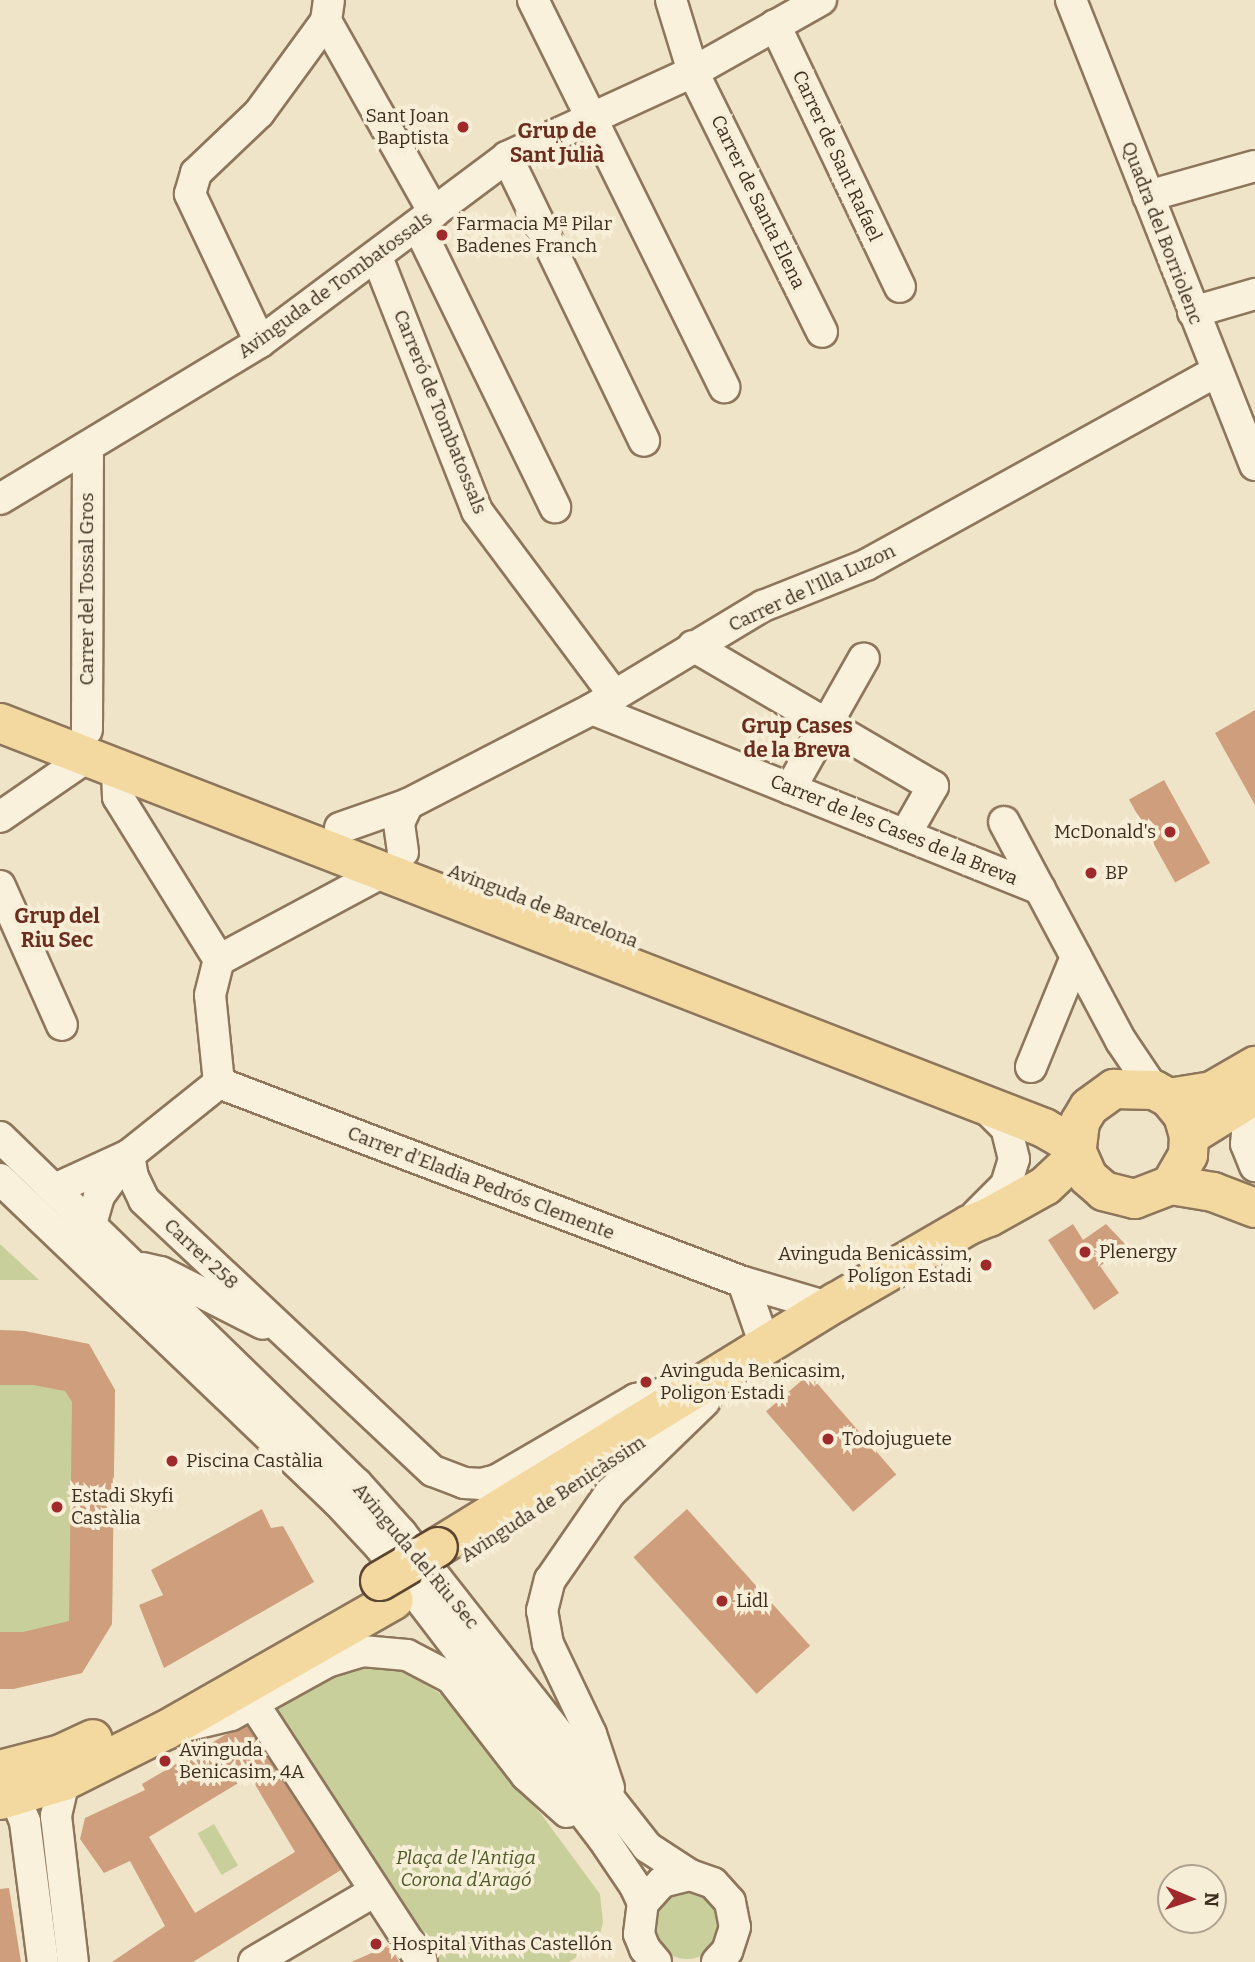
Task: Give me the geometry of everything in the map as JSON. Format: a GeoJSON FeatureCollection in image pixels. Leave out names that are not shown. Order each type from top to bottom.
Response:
{"type":"FeatureCollection","features":[{"type":"Feature","properties":{"kind":"main road","name":"Avinguda de Barcelona"},"geometry":{"type":"LineString","coordinates":[[0,696],[97,752],[1053,1103],[1102,1098]]}},
{"type":"Feature","properties":{"kind":"main road","name":"Avinguda de Barcelona"},"geometry":{"type":"LineString","coordinates":[[0,723],[340,828],[393,862],[1044,1128],[1077,1151]]}},
{"type":"Feature","properties":{"kind":"main road"},"geometry":{"type":"LineString","coordinates":[[1255,1066],[1212,1091],[1102,1098],[1080,1122],[1077,1151],[1088,1177],[1104,1191],[1135,1199],[1255,1095]]}},
{"type":"Feature","properties":{"kind":"main road"},"geometry":{"type":"LineString","coordinates":[[1162,1094],[1183,1115],[1183,1159],[1213,1192],[1255,1208]]}},
{"type":"Feature","properties":{"kind":"main road","name":"Avinguda de Benicàssim"},"geometry":{"type":"LineString","coordinates":[[702,1393],[765,1345],[969,1225],[1045,1186],[1077,1151]]}},
{"type":"Feature","properties":{"kind":"main road"},"geometry":{"type":"LineString","coordinates":[[1183,1159],[1255,1184]]}},
{"type":"Feature","properties":{"kind":"main road","name":"Avinguda de Benicàssim"},"geometry":{"type":"LineString","coordinates":[[5,1790],[64,1781],[166,1730],[702,1393],[1055,1206],[1104,1191]]}},
{"type":"Feature","properties":{"kind":"main road","name":"Avinguda de Benicàssim"},"geometry":{"type":"LineString","coordinates":[[5,1790],[61,1754],[156,1709],[387,1591]]}},
{"type":"Feature","properties":{"kind":"street"},"geometry":{"type":"LineString","coordinates":[[533,0],[724,387]]}},
{"type":"Feature","properties":{"kind":"street","name":"Carrer de Santa Elena"},"geometry":{"type":"LineString","coordinates":[[671,0],[693,72],[822,332]]}},
{"type":"Feature","properties":{"kind":"street","name":"Avinguda de Tombatossals"},"geometry":{"type":"LineString","coordinates":[[0,499],[260,342],[377,257],[507,157],[693,72],[821,0]]}},
{"type":"Feature","properties":{"kind":"street","name":"Quadra del Borriolenc"},"geometry":{"type":"LineString","coordinates":[[1071,0],[1255,465]]}},
{"type":"Feature","properties":{"kind":"street"},"geometry":{"type":"LineString","coordinates":[[260,342],[190,194],[196,173],[259,113],[325,7]]}},
{"type":"Feature","properties":{"kind":"street"},"geometry":{"type":"LineString","coordinates":[[325,7],[426,220],[555,507]]}},
{"type":"Feature","properties":{"kind":"street","name":"Carrer de Sant Rafael"},"geometry":{"type":"LineString","coordinates":[[775,25],[900,287]]}},
{"type":"Feature","properties":{"kind":"street"},"geometry":{"type":"LineString","coordinates":[[507,157],[644,442]]}},
{"type":"Feature","properties":{"kind":"street"},"geometry":{"type":"LineString","coordinates":[[1148,196],[1255,166]]}},
{"type":"Feature","properties":{"kind":"street","name":"Carreró de Tombatossals"},"geometry":{"type":"LineString","coordinates":[[377,257],[477,511],[603,702]]}},
{"type":"Feature","properties":{"kind":"street"},"geometry":{"type":"LineString","coordinates":[[1193,312],[1255,295]]}},
{"type":"Feature","properties":{"kind":"street","name":"Carrer de l'Illa Luzon"},"geometry":{"type":"LineString","coordinates":[[340,828],[408,804],[603,702],[763,606],[866,565],[1216,372]]}},
{"type":"Feature","properties":{"kind":"street","name":"Carrer del Tossal Gros"},"geometry":{"type":"LineString","coordinates":[[88,447],[97,752],[118,797],[219,960]]}},
{"type":"Feature","properties":{"kind":"street"},"geometry":{"type":"LineString","coordinates":[[693,646],[933,786],[905,835]]}},
{"type":"Feature","properties":{"kind":"street"},"geometry":{"type":"LineString","coordinates":[[790,789],[864,658]]}},
{"type":"Feature","properties":{"kind":"street","name":"Carrer de les Cases de la Breva"},"geometry":{"type":"LineString","coordinates":[[603,702],[790,789],[1040,889]]}},
{"type":"Feature","properties":{"kind":"street"},"geometry":{"type":"LineString","coordinates":[[0,817],[97,752]]}},
{"type":"Feature","properties":{"kind":"street"},"geometry":{"type":"LineString","coordinates":[[91,1224],[99,1196],[130,1155],[219,1083],[210,995],[219,960],[393,862],[399,823],[408,804]]}},
{"type":"Feature","properties":{"kind":"street","name":"Carrer de les Cases de la Breva"},"geometry":{"type":"LineString","coordinates":[[1004,821],[1121,1041],[1162,1094]]}},
{"type":"Feature","properties":{"kind":"street"},"geometry":{"type":"LineString","coordinates":[[0,886],[62,1025]]}},
{"type":"Feature","properties":{"kind":"street"},"geometry":{"type":"LineString","coordinates":[[1031,1067],[1076,957]]}},
{"type":"Feature","properties":{"kind":"street"},"geometry":{"type":"LineString","coordinates":[[1102,1098],[1121,1041]]}},
{"type":"Feature","properties":{"kind":"street","name":"Carrer d'Eladia Pedrós Clemente"},"geometry":{"type":"LineString","coordinates":[[219,1083],[743,1282],[828,1307]]}},
{"type":"Feature","properties":{"kind":"street","name":"Avinguda de Barcelona"},"geometry":{"type":"LineString","coordinates":[[969,1225],[982,1206],[1006,1185],[1014,1158],[1006,1128],[982,1104]]}},
{"type":"Feature","properties":{"kind":"street"},"geometry":{"type":"LineString","coordinates":[[1255,1105],[1248,1118],[1246,1144],[1255,1166]]}},
{"type":"Feature","properties":{"kind":"street","name":"Avinguda del Riu Sec"},"geometry":{"type":"LineString","coordinates":[[0,1137],[357,1484],[401,1533],[647,1847],[690,1875],[713,1883],[730,1902],[735,1927],[726,1958]]}},
{"type":"Feature","properties":{"kind":"street"},"geometry":{"type":"LineString","coordinates":[[55,1189],[130,1155]]}},
{"type":"Feature","properties":{"kind":"street","name":"Carrer 258"},"geometry":{"type":"LineString","coordinates":[[130,1155],[133,1178],[144,1200],[433,1471],[464,1483]]}},
{"type":"Feature","properties":{"kind":"street","name":"Avinguda del Riu Sec"},"geometry":{"type":"LineString","coordinates":[[0,1179],[338,1502],[429,1610],[602,1837],[622,1864],[643,1903]]}},
{"type":"Feature","properties":{"kind":"street","name":"Carrer 258"},"geometry":{"type":"LineString","coordinates":[[134,1266],[161,1272],[294,1340]]}},
{"type":"Feature","properties":{"kind":"street"},"geometry":{"type":"LineString","coordinates":[[743,1282],[765,1345]]}},
{"type":"Feature","properties":{"kind":"street"},"geometry":{"type":"LineString","coordinates":[[618,1811],[591,1734],[548,1644],[542,1611],[550,1580],[610,1493],[702,1393]]}},
{"type":"Feature","properties":{"kind":"street","name":"Avinguda de Benicàssim"},"geometry":{"type":"LineString","coordinates":[[464,1483],[482,1484],[497,1480],[636,1399],[702,1393]]}},
{"type":"Feature","properties":{"kind":"street"},"geometry":{"type":"LineString","coordinates":[[166,1730],[231,1716],[327,1662],[362,1651],[407,1655],[451,1678],[526,1775],[557,1805],[602,1837]]}},
{"type":"Feature","properties":{"kind":"street"},"geometry":{"type":"LineString","coordinates":[[253,1703],[368,1895],[422,1962]]}},
{"type":"Feature","properties":{"kind":"street"},"geometry":{"type":"LineString","coordinates":[[64,1781],[56,1815],[73,1962]]}},
{"type":"Feature","properties":{"kind":"street"},"geometry":{"type":"LineString","coordinates":[[5,1790],[25,1822],[43,1962]]}},
{"type":"Feature","properties":{"kind":"street"},"geometry":{"type":"LineString","coordinates":[[28,1845],[58,1839]]}},
{"type":"Feature","properties":{"kind":"street"},"geometry":{"type":"LineString","coordinates":[[626,1962],[639,1934],[643,1903],[662,1882],[690,1875]]}},
{"type":"Feature","properties":{"kind":"street"},"geometry":{"type":"LineString","coordinates":[[254,1962],[368,1895]]}},
{"type":"Feature","properties":{"kind":"street"},"geometry":{"type":"LineString","coordinates":[[639,1934],[645,1949],[656,1962]]}},
{"type":"Feature","properties":{"kind":"green space"},"geometry":{"type":"Polygon","coordinates":[[[0,1244],[39,1280],[0,1280],[0,1244]]]}},
{"type":"Feature","properties":{"kind":"green space","name":"Estadi Skyfi Castàlia"},"geometry":{"type":"Polygon","coordinates":[[[0,1330],[24,1331],[89,1344],[115,1390],[112,1624],[82,1673],[13,1689],[0,1689],[0,1330]]]}},
{"type":"Feature","properties":{"kind":"green space","name":"Plaça de l'Antiga Corona d'Aragó"},"geometry":{"type":"Polygon","coordinates":[[[347,1669],[402,1669],[447,1698],[515,1786],[541,1814],[600,1894],[603,1922],[598,1943],[569,1962],[415,1962],[257,1719],[347,1669]]]}},
{"type":"Feature","properties":{"kind":"green space"},"geometry":{"type":"Polygon","coordinates":[[[214,1824],[238,1866],[222,1875],[198,1834],[214,1824]]]}},
{"type":"Feature","properties":{"kind":"green space"},"geometry":{"type":"Polygon","coordinates":[[[687,1891],[700,1894],[711,1901],[718,1912],[721,1925],[718,1938],[711,1949],[700,1956],[687,1959],[674,1956],[663,1949],[656,1938],[653,1925],[656,1912],[663,1901],[674,1894],[687,1891]]]}},
{"type":"Feature","properties":{"kind":"building"},"geometry":{"type":"Polygon","coordinates":[[[1255,710],[1255,805],[1215,733],[1255,710]]]}},
{"type":"Feature","properties":{"kind":"building","name":"McDonald's"},"geometry":{"type":"Polygon","coordinates":[[[1164,780],[1210,863],[1175,882],[1129,799],[1164,780]]]}},
{"type":"Feature","properties":{"kind":"building"},"geometry":{"type":"Polygon","coordinates":[[[1073,1224],[1083,1240],[1106,1224],[1128,1247],[1100,1266],[1119,1293],[1094,1310],[1048,1240],[1073,1224]]]}},
{"type":"Feature","properties":{"kind":"building"},"geometry":{"type":"Polygon","coordinates":[[[0,1330],[24,1331],[89,1344],[115,1390],[112,1624],[82,1673],[13,1689],[0,1689],[0,1632],[23,1632],[69,1621],[72,1402],[65,1391],[33,1385],[0,1385],[0,1330]]]}},
{"type":"Feature","properties":{"kind":"building","name":"Todojuguete"},"geometry":{"type":"Polygon","coordinates":[[[809,1374],[896,1474],[853,1512],[766,1411],[809,1374]]]}},
{"type":"Feature","properties":{"kind":"building"},"geometry":{"type":"Polygon","coordinates":[[[262,1509],[271,1528],[283,1526],[314,1582],[164,1668],[139,1605],[163,1595],[151,1570],[262,1509]]]}},
{"type":"Feature","properties":{"kind":"building","name":"Lidl"},"geometry":{"type":"Polygon","coordinates":[[[687,1509],[810,1646],[757,1694],[633,1557],[687,1509]]]}},
{"type":"Feature","properties":{"kind":"building"},"geometry":{"type":"Polygon","coordinates":[[[247,1726],[341,1870],[193,1962],[112,1962],[165,1926],[130,1861],[104,1873],[80,1839],[85,1818],[145,1790],[142,1784],[225,1735],[247,1726]],[[250,1776],[149,1837],[195,1913],[295,1852],[250,1776]]]}},
{"type":"Feature","properties":{"kind":"building"},"geometry":{"type":"Polygon","coordinates":[[[9,1888],[21,1962],[0,1962],[0,1889],[9,1888]]]}},
{"type":"Feature","properties":{"kind":"building"},"geometry":{"type":"Polygon","coordinates":[[[390,1945],[399,1962],[351,1962],[390,1945]]]}},
{"type":"Feature","properties":{"kind":"place","name":"Sant Joan Baptista"},"geometry":{"type":"Point","coordinates":[463,127]}},
{"type":"Feature","properties":{"kind":"place","name":"Farmacia Mª Pilar Badenes Franch"},"geometry":{"type":"Point","coordinates":[442,235]}},
{"type":"Feature","properties":{"kind":"place","name":"McDonald's"},"geometry":{"type":"Point","coordinates":[1170,832]}},
{"type":"Feature","properties":{"kind":"place","name":"BP"},"geometry":{"type":"Point","coordinates":[1091,873]}},
{"type":"Feature","properties":{"kind":"place","name":"Plenergy"},"geometry":{"type":"Point","coordinates":[1085,1252]}},
{"type":"Feature","properties":{"kind":"place","name":"Avinguda Benicàssim, Polígon Estadi"},"geometry":{"type":"Point","coordinates":[986,1265]}},
{"type":"Feature","properties":{"kind":"place","name":"Avinguda Benicasim, Poligon Estadi"},"geometry":{"type":"Point","coordinates":[646,1382]}},
{"type":"Feature","properties":{"kind":"place","name":"Todojuguete"},"geometry":{"type":"Point","coordinates":[828,1439]}},
{"type":"Feature","properties":{"kind":"place","name":"Piscina Castàlia"},"geometry":{"type":"Point","coordinates":[172,1461]}},
{"type":"Feature","properties":{"kind":"place","name":"Estadi Skyfi Castàlia"},"geometry":{"type":"Point","coordinates":[57,1507]}},
{"type":"Feature","properties":{"kind":"place","name":"Lidl"},"geometry":{"type":"Point","coordinates":[722,1601]}},
{"type":"Feature","properties":{"kind":"place","name":"Avinguda Benicasim, 4A"},"geometry":{"type":"Point","coordinates":[165,1761]}},
{"type":"Feature","properties":{"kind":"place","name":"Hospital Vithas Castellón"},"geometry":{"type":"Point","coordinates":[376,1944]}},
{"type":"Feature","properties":{"kind":"district","name":"Grup de Sant Julià"},"geometry":{"type":"Point","coordinates":[557,143]}},
{"type":"Feature","properties":{"kind":"district","name":"Grup Cases de la Breva"},"geometry":{"type":"Point","coordinates":[797,738]}},
{"type":"Feature","properties":{"kind":"district","name":"Grup del Riu Sec"},"geometry":{"type":"Point","coordinates":[57,928]}}]}
